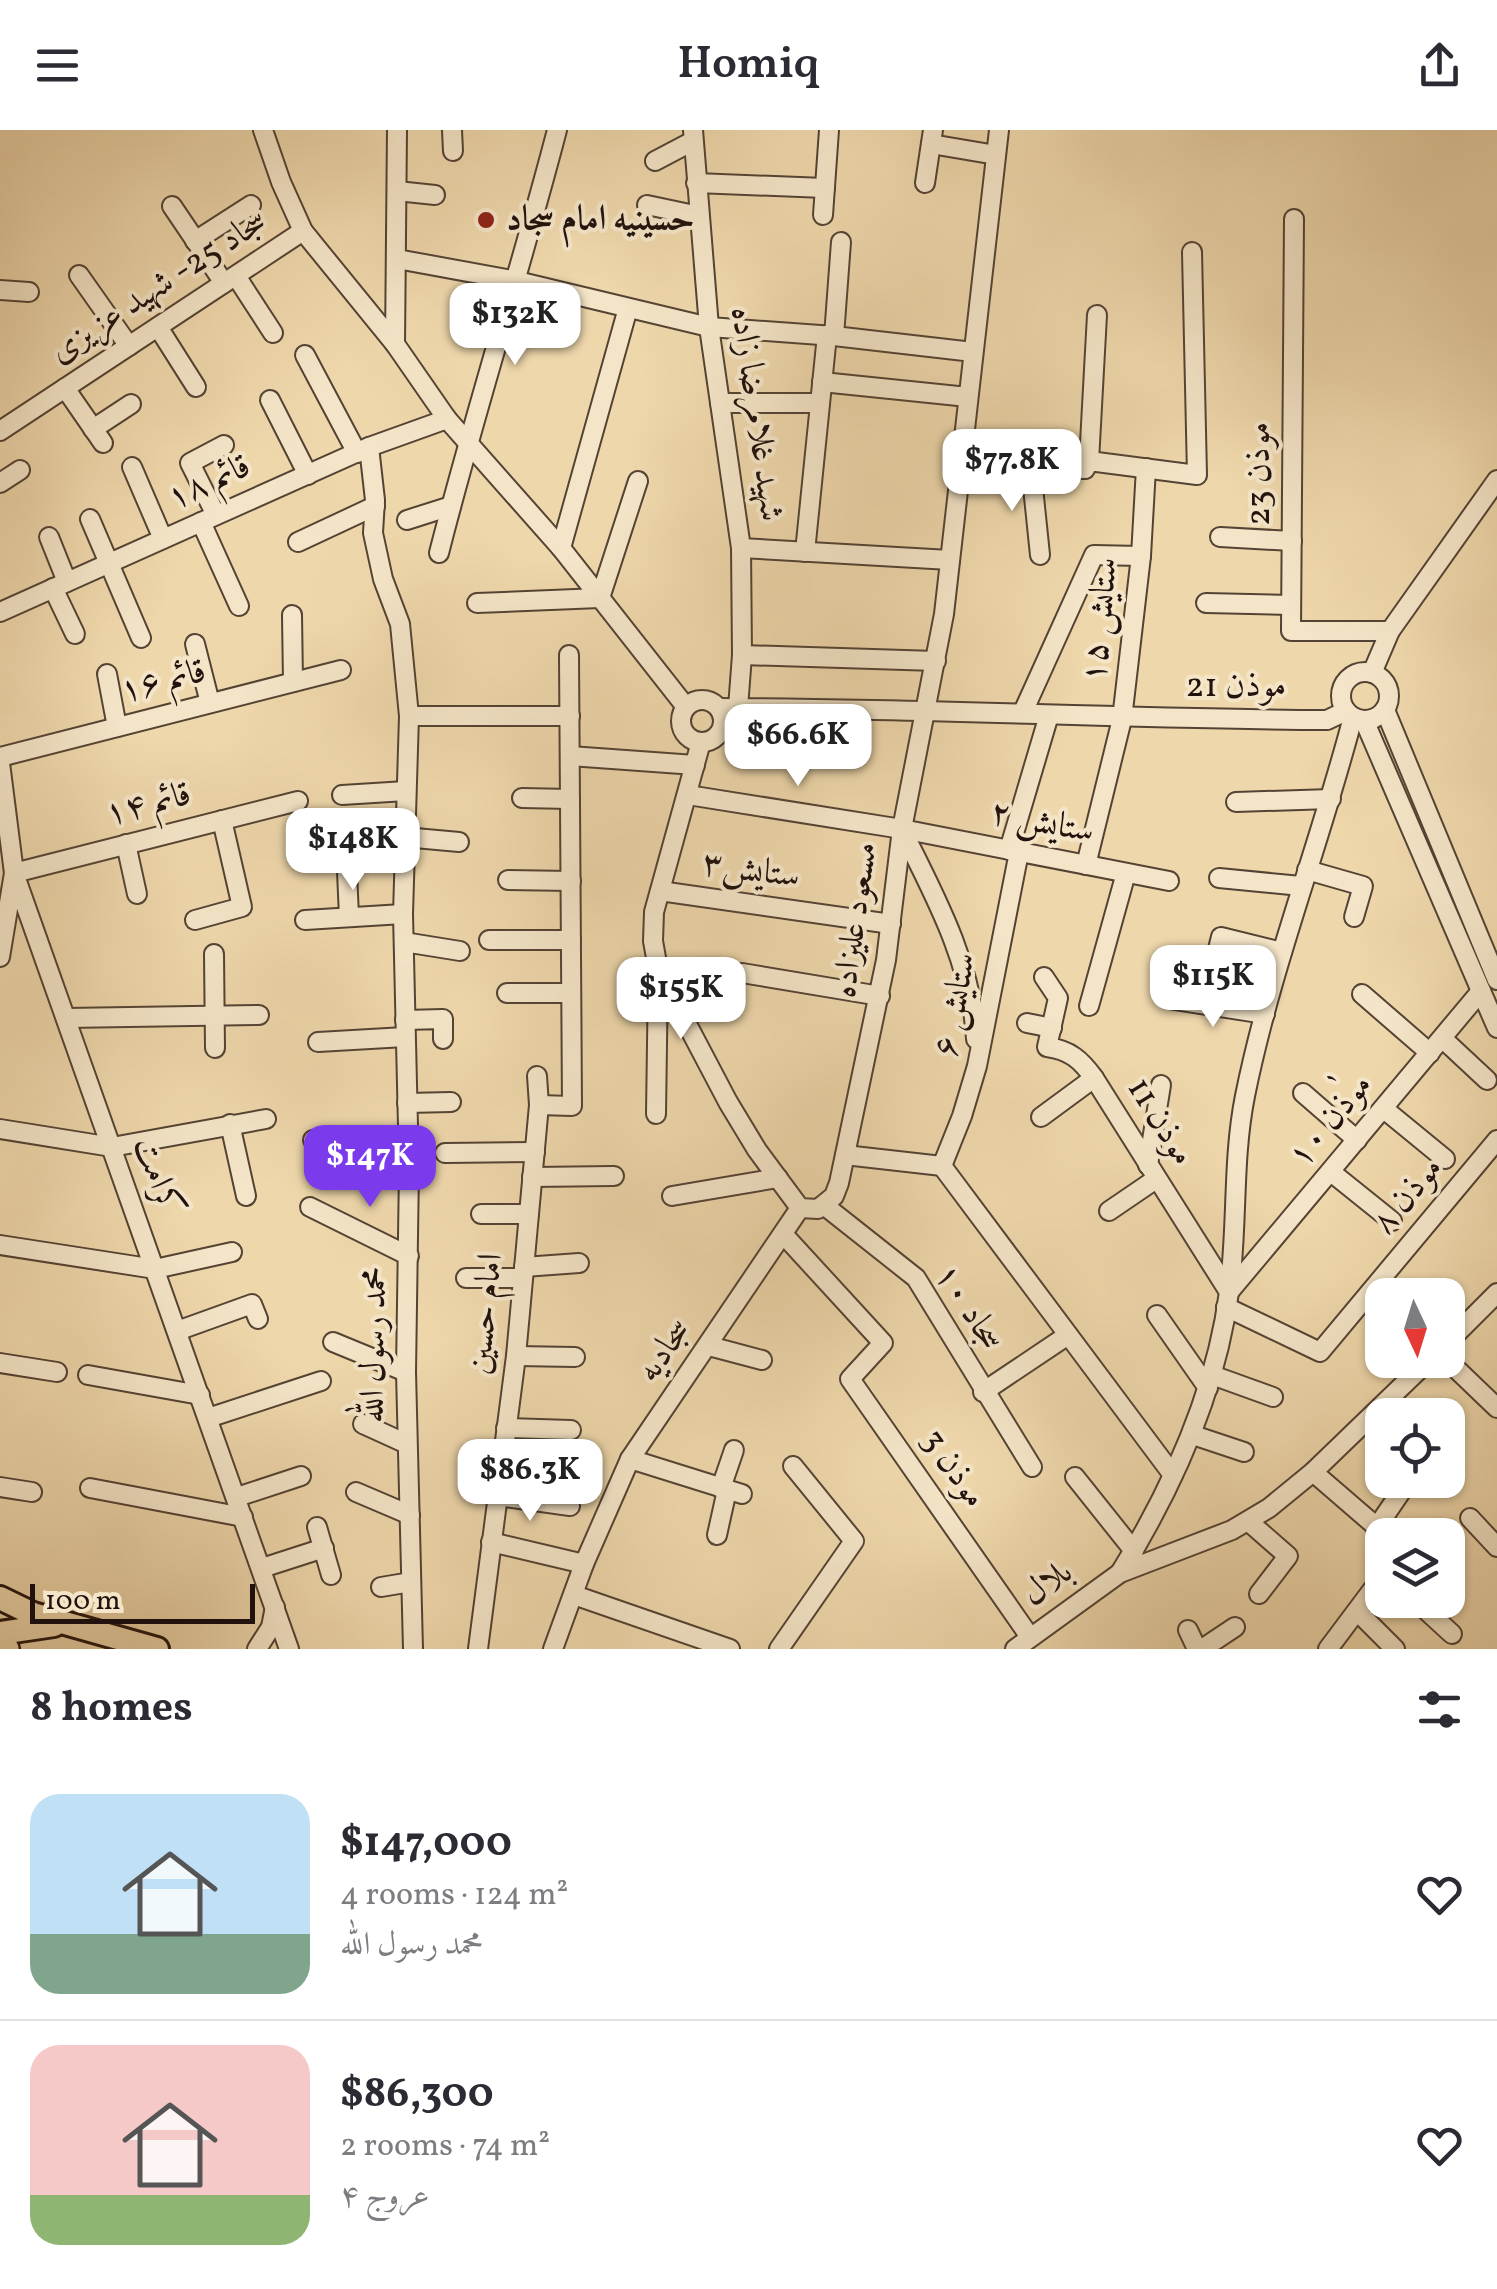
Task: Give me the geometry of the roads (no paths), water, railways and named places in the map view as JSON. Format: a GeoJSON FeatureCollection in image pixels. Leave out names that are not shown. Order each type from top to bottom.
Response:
{"type":"FeatureCollection","features":[{"type":"Feature","properties":{"kind":"highway"},"geometry":{"type":"LineString","coordinates":[[0,1644],[6,1649]]}},
{"type":"Feature","properties":{"kind":"main road"},"geometry":{"type":"LineString","coordinates":[[0,1598],[34,1614],[149,1648]]}},
{"type":"Feature","properties":{"kind":"main road"},"geometry":{"type":"LineString","coordinates":[[0,1633],[67,1624]]}},
{"type":"Feature","properties":{"kind":"street"},"geometry":{"type":"LineString","coordinates":[[264,130],[281,182],[304,231],[395,344],[446,420],[561,548],[686,707]]}},
{"type":"Feature","properties":{"kind":"street"},"geometry":{"type":"LineString","coordinates":[[395,344],[396,130]]}},
{"type":"Feature","properties":{"kind":"street"},"geometry":{"type":"LineString","coordinates":[[452,130],[453,150]]}},
{"type":"Feature","properties":{"kind":"street"},"geometry":{"type":"LineString","coordinates":[[438,553],[557,130]]}},
{"type":"Feature","properties":{"kind":"street"},"geometry":{"type":"LineString","coordinates":[[823,215],[829,130]]}},
{"type":"Feature","properties":{"kind":"street","name":"مسعود علیزاده"},"geometry":{"type":"LineString","coordinates":[[825,1206],[839,1182],[880,996],[902,829],[936,661],[999,130]]}},
{"type":"Feature","properties":{"kind":"street"},"geometry":{"type":"LineString","coordinates":[[655,161],[693,136]]}},
{"type":"Feature","properties":{"kind":"street","name":"شهید غلامرضا زاده"},"geometry":{"type":"LineString","coordinates":[[693,136],[709,328],[742,548],[742,654],[728,708]]}},
{"type":"Feature","properties":{"kind":"street"},"geometry":{"type":"LineString","coordinates":[[926,184],[932,137],[996,155]]}},
{"type":"Feature","properties":{"kind":"street"},"geometry":{"type":"LineString","coordinates":[[696,183],[825,188]]}},
{"type":"Feature","properties":{"kind":"street"},"geometry":{"type":"LineString","coordinates":[[396,190],[435,195]]}},
{"type":"Feature","properties":{"kind":"street"},"geometry":{"type":"LineString","coordinates":[[195,240],[251,205]]}},
{"type":"Feature","properties":{"kind":"street"},"geometry":{"type":"LineString","coordinates":[[647,205],[699,216]]}},
{"type":"Feature","properties":{"kind":"street"},"geometry":{"type":"LineString","coordinates":[[172,206],[195,240],[273,332]]}},
{"type":"Feature","properties":{"kind":"street","name":"موذن 23"},"geometry":{"type":"LineString","coordinates":[[1291,605],[1294,219]]}},
{"type":"Feature","properties":{"kind":"street","name":"سجاد 25- شهید عزیزی"},"geometry":{"type":"LineString","coordinates":[[0,431],[304,231]]}},
{"type":"Feature","properties":{"kind":"street"},"geometry":{"type":"LineString","coordinates":[[806,552],[822,382],[842,242]]}},
{"type":"Feature","properties":{"kind":"street"},"geometry":{"type":"LineString","coordinates":[[1088,461],[1197,474],[1192,252]]}},
{"type":"Feature","properties":{"kind":"street"},"geometry":{"type":"LineString","coordinates":[[396,259],[517,281],[709,328],[830,335],[973,352]]}},
{"type":"Feature","properties":{"kind":"street"},"geometry":{"type":"LineString","coordinates":[[79,275],[129,346]]}},
{"type":"Feature","properties":{"kind":"street"},"geometry":{"type":"LineString","coordinates":[[0,290],[29,292]]}},
{"type":"Feature","properties":{"kind":"street"},"geometry":{"type":"LineString","coordinates":[[561,548],[628,308]]}},
{"type":"Feature","properties":{"kind":"street"},"geometry":{"type":"LineString","coordinates":[[960,478],[1031,468],[1084,469],[1088,461],[1097,315]]}},
{"type":"Feature","properties":{"kind":"street"},"geometry":{"type":"LineString","coordinates":[[158,327],[196,387]]}},
{"type":"Feature","properties":{"kind":"street"},"geometry":{"type":"LineString","coordinates":[[305,355],[363,450]]}},
{"type":"Feature","properties":{"kind":"street"},"geometry":{"type":"LineString","coordinates":[[822,382],[968,397]]}},
{"type":"Feature","properties":{"kind":"street"},"geometry":{"type":"LineString","coordinates":[[65,388],[98,436],[131,404]]}},
{"type":"Feature","properties":{"kind":"street"},"geometry":{"type":"LineString","coordinates":[[270,400],[308,474]]}},
{"type":"Feature","properties":{"kind":"street"},"geometry":{"type":"LineString","coordinates":[[720,403],[820,403]]}},
{"type":"Feature","properties":{"kind":"street","name":"قائم ۱۸"},"geometry":{"type":"LineString","coordinates":[[0,612],[363,450],[446,420]]}},
{"type":"Feature","properties":{"kind":"street"},"geometry":{"type":"LineString","coordinates":[[224,445],[190,463],[239,606]]}},
{"type":"Feature","properties":{"kind":"street","name":"محمد رسول الله"},"geometry":{"type":"LineString","coordinates":[[363,450],[375,506],[373,533],[383,579],[400,624],[409,716],[403,914],[409,1168],[406,1372],[413,1649]]}},
{"type":"Feature","properties":{"kind":"street"},"geometry":{"type":"LineString","coordinates":[[132,467],[163,539]]}},
{"type":"Feature","properties":{"kind":"street"},"geometry":{"type":"LineString","coordinates":[[1031,468],[1040,555]]}},
{"type":"Feature","properties":{"kind":"street","name":"ستایش ۱۵"},"geometry":{"type":"LineString","coordinates":[[1086,865],[1122,719],[1141,556],[1146,468]]}},
{"type":"Feature","properties":{"kind":"street"},"geometry":{"type":"LineString","coordinates":[[0,483],[20,470]]}},
{"type":"Feature","properties":{"kind":"street"},"geometry":{"type":"LineString","coordinates":[[1372,672],[1390,631],[1497,480]]}},
{"type":"Feature","properties":{"kind":"street"},"geometry":{"type":"LineString","coordinates":[[600,598],[638,481]]}},
{"type":"Feature","properties":{"kind":"street"},"geometry":{"type":"LineString","coordinates":[[298,542],[375,506]]}},
{"type":"Feature","properties":{"kind":"street"},"geometry":{"type":"LineString","coordinates":[[407,520],[450,506]]}},
{"type":"Feature","properties":{"kind":"street"},"geometry":{"type":"LineString","coordinates":[[90,518],[141,638]]}},
{"type":"Feature","properties":{"kind":"street"},"geometry":{"type":"LineString","coordinates":[[49,537],[76,634]]}},
{"type":"Feature","properties":{"kind":"street"},"geometry":{"type":"LineString","coordinates":[[1220,537],[1292,541]]}},
{"type":"Feature","properties":{"kind":"street"},"geometry":{"type":"LineString","coordinates":[[742,548],[950,560]]}},
{"type":"Feature","properties":{"kind":"street"},"geometry":{"type":"LineString","coordinates":[[1022,712],[1094,555],[1141,556]]}},
{"type":"Feature","properties":{"kind":"street"},"geometry":{"type":"LineString","coordinates":[[476,603],[600,598]]}},
{"type":"Feature","properties":{"kind":"street"},"geometry":{"type":"LineString","coordinates":[[1206,602],[1291,605],[1291,630],[1390,631]]}},
{"type":"Feature","properties":{"kind":"street"},"geometry":{"type":"LineString","coordinates":[[292,615],[293,682]]}},
{"type":"Feature","properties":{"kind":"street"},"geometry":{"type":"LineString","coordinates":[[195,644],[210,704]]}},
{"type":"Feature","properties":{"kind":"street"},"geometry":{"type":"LineString","coordinates":[[742,654],[936,661]]}},
{"type":"Feature","properties":{"kind":"street"},"geometry":{"type":"LineString","coordinates":[[539,1104],[572,1106],[569,655]]}},
{"type":"Feature","properties":{"kind":"street","name":"قائم ۱۶"},"geometry":{"type":"LineString","coordinates":[[0,760],[341,670]]}},
{"type":"Feature","properties":{"kind":"street"},"geometry":{"type":"LineString","coordinates":[[1354,716],[1376,717],[1389,700],[1382,678],[1372,672],[1350,677],[1341,698],[1354,716],[1489,986]]}},
{"type":"Feature","properties":{"kind":"street"},"geometry":{"type":"LineString","coordinates":[[107,674],[117,727]]}},
{"type":"Feature","properties":{"kind":"street"},"geometry":{"type":"LineString","coordinates":[[702,699],[728,708],[722,726],[710,740],[701,742],[684,734],[680,725],[686,707],[702,699]]}},
{"type":"Feature","properties":{"kind":"street","name":"موذن 21"},"geometry":{"type":"LineString","coordinates":[[728,708],[924,709],[1122,719],[1327,720],[1354,716]]}},
{"type":"Feature","properties":{"kind":"street"},"geometry":{"type":"LineString","coordinates":[[1384,710],[1489,986],[1497,1028]]}},
{"type":"Feature","properties":{"kind":"street","name":"ستایش ۶"},"geometry":{"type":"LineString","coordinates":[[942,1166],[977,1066],[1014,851],[1050,715]]}},
{"type":"Feature","properties":{"kind":"street"},"geometry":{"type":"LineString","coordinates":[[409,716],[570,716]]}},
{"type":"Feature","properties":{"kind":"street"},"geometry":{"type":"LineString","coordinates":[[1120,1573],[1193,1434],[1210,1382],[1228,1300],[1240,1127],[1282,952],[1354,716]]}},
{"type":"Feature","properties":{"kind":"street"},"geometry":{"type":"LineString","coordinates":[[656,1114],[658,969],[653,924],[701,742]]}},
{"type":"Feature","properties":{"kind":"street"},"geometry":{"type":"LineString","coordinates":[[570,756],[695,764]]}},
{"type":"Feature","properties":{"kind":"street","name":"کرامت"},"geometry":{"type":"LineString","coordinates":[[0,760],[14,872],[289,1649]]}},
{"type":"Feature","properties":{"kind":"street"},"geometry":{"type":"LineString","coordinates":[[342,794],[406,790]]}},
{"type":"Feature","properties":{"kind":"street","name":"ستایش ۲"},"geometry":{"type":"LineString","coordinates":[[688,796],[902,829],[1169,881]]}},
{"type":"Feature","properties":{"kind":"street"},"geometry":{"type":"LineString","coordinates":[[522,798],[570,799]]}},
{"type":"Feature","properties":{"kind":"street"},"geometry":{"type":"LineString","coordinates":[[1236,802],[1331,799]]}},
{"type":"Feature","properties":{"kind":"street","name":"قائم ۱۴"},"geometry":{"type":"LineString","coordinates":[[14,872],[298,801]]}},
{"type":"Feature","properties":{"kind":"street"},"geometry":{"type":"LineString","coordinates":[[194,920],[242,907],[222,820]]}},
{"type":"Feature","properties":{"kind":"street"},"geometry":{"type":"LineString","coordinates":[[902,829],[938,903],[965,975],[974,1006],[977,1066]]}},
{"type":"Feature","properties":{"kind":"street"},"geometry":{"type":"LineString","coordinates":[[404,836],[459,842]]}},
{"type":"Feature","properties":{"kind":"street"},"geometry":{"type":"LineString","coordinates":[[126,844],[138,894]]}},
{"type":"Feature","properties":{"kind":"street"},"geometry":{"type":"LineString","coordinates":[[346,848],[348,917]]}},
{"type":"Feature","properties":{"kind":"street"},"geometry":{"type":"LineString","coordinates":[[0,957],[14,872]]}},
{"type":"Feature","properties":{"kind":"street"},"geometry":{"type":"LineString","coordinates":[[1090,1006],[1126,873]]}},
{"type":"Feature","properties":{"kind":"street"},"geometry":{"type":"LineString","coordinates":[[1219,878],[1304,878],[1364,886],[1354,917]]}},
{"type":"Feature","properties":{"kind":"street"},"geometry":{"type":"LineString","coordinates":[[508,880],[570,881]]}},
{"type":"Feature","properties":{"kind":"street","name":"ستایش۳"},"geometry":{"type":"LineString","coordinates":[[660,890],[891,924]]}},
{"type":"Feature","properties":{"kind":"street"},"geometry":{"type":"LineString","coordinates":[[305,920],[403,914]]}},
{"type":"Feature","properties":{"kind":"street"},"geometry":{"type":"LineString","coordinates":[[1215,960],[1221,936],[1282,952]]}},
{"type":"Feature","properties":{"kind":"street"},"geometry":{"type":"LineString","coordinates":[[488,940],[571,940]]}},
{"type":"Feature","properties":{"kind":"street"},"geometry":{"type":"LineString","coordinates":[[404,942],[460,951]]}},
{"type":"Feature","properties":{"kind":"street"},"geometry":{"type":"LineString","coordinates":[[214,954],[215,1048]]}},
{"type":"Feature","properties":{"kind":"street"},"geometry":{"type":"LineString","coordinates":[[658,969],[728,1102],[778,1178],[800,1208],[809,1211],[825,1206]]}},
{"type":"Feature","properties":{"kind":"street"},"geometry":{"type":"LineString","coordinates":[[742,973],[880,996]]}},
{"type":"Feature","properties":{"kind":"street"},"geometry":{"type":"LineString","coordinates":[[1027,1022],[1052,1028],[1058,998],[1044,977]]}},
{"type":"Feature","properties":{"kind":"street","name":"موٰذن ۱۰"},"geometry":{"type":"LineString","coordinates":[[1228,1300],[1330,1172],[1489,986]]}},
{"type":"Feature","properties":{"kind":"street"},"geometry":{"type":"LineString","coordinates":[[507,993],[571,993]]}},
{"type":"Feature","properties":{"kind":"street"},"geometry":{"type":"LineString","coordinates":[[1362,994],[1487,1080]]}},
{"type":"Feature","properties":{"kind":"street"},"geometry":{"type":"LineString","coordinates":[[1168,999],[1265,1014]]}},
{"type":"Feature","properties":{"kind":"street"},"geometry":{"type":"LineString","coordinates":[[66,1018],[259,1015]]}},
{"type":"Feature","properties":{"kind":"street"},"geometry":{"type":"LineString","coordinates":[[318,1042],[405,1028],[443,1029]]}},
{"type":"Feature","properties":{"kind":"street","name":"موذن 11"},"geometry":{"type":"LineString","coordinates":[[1052,1028],[1047,1047],[1065,1050],[1083,1062],[1228,1300]]}},
{"type":"Feature","properties":{"kind":"street","name":"امام حسین"},"geometry":{"type":"LineString","coordinates":[[478,1649],[516,1356],[539,1104],[537,1076]]}},
{"type":"Feature","properties":{"kind":"street"},"geometry":{"type":"LineString","coordinates":[[1041,1117],[1094,1078]]}},
{"type":"Feature","properties":{"kind":"street"},"geometry":{"type":"LineString","coordinates":[[1109,1212],[1152,1172],[1161,1085]]}},
{"type":"Feature","properties":{"kind":"street"},"geometry":{"type":"LineString","coordinates":[[1304,1093],[1357,1140]]}},
{"type":"Feature","properties":{"kind":"street"},"geometry":{"type":"LineString","coordinates":[[407,1103],[451,1102]]}},
{"type":"Feature","properties":{"kind":"street"},"geometry":{"type":"LineString","coordinates":[[1384,1109],[1445,1159]]}},
{"type":"Feature","properties":{"kind":"street"},"geometry":{"type":"LineString","coordinates":[[0,1129],[112,1147],[266,1119]]}},
{"type":"Feature","properties":{"kind":"street"},"geometry":{"type":"LineString","coordinates":[[230,1124],[246,1196]]}},
{"type":"Feature","properties":{"kind":"street"},"geometry":{"type":"LineString","coordinates":[[313,1140],[409,1168]]}},
{"type":"Feature","properties":{"kind":"street","name":"موذن ۸"},"geometry":{"type":"LineString","coordinates":[[1228,1300],[1320,1352],[1497,1140]]}},
{"type":"Feature","properties":{"kind":"street"},"geometry":{"type":"LineString","coordinates":[[445,1153],[534,1152]]}},
{"type":"Feature","properties":{"kind":"street"},"geometry":{"type":"LineString","coordinates":[[845,1154],[942,1166],[1172,1475]]}},
{"type":"Feature","properties":{"kind":"street"},"geometry":{"type":"LineString","coordinates":[[1330,1172],[1392,1222]]}},
{"type":"Feature","properties":{"kind":"street"},"geometry":{"type":"LineString","coordinates":[[532,1177],[614,1176]]}},
{"type":"Feature","properties":{"kind":"street"},"geometry":{"type":"LineString","coordinates":[[672,1196],[778,1178]]}},
{"type":"Feature","properties":{"kind":"street","name":"سجاد ۱۰"},"geometry":{"type":"LineString","coordinates":[[825,1206],[916,1278],[1032,1468]]}},
{"type":"Feature","properties":{"kind":"street"},"geometry":{"type":"LineString","coordinates":[[310,1207],[409,1256]]}},
{"type":"Feature","properties":{"kind":"street","name":"سجادیه"},"geometry":{"type":"LineString","coordinates":[[553,1649],[584,1564],[630,1459],[800,1208]]}},
{"type":"Feature","properties":{"kind":"street"},"geometry":{"type":"LineString","coordinates":[[481,1214],[529,1214]]}},
{"type":"Feature","properties":{"kind":"street","name":"موذن 3"},"geometry":{"type":"LineString","coordinates":[[783,1234],[883,1343],[850,1378],[1023,1643]]}},
{"type":"Feature","properties":{"kind":"street"},"geometry":{"type":"LineString","coordinates":[[0,1245],[155,1269],[232,1252]]}},
{"type":"Feature","properties":{"kind":"street"},"geometry":{"type":"LineString","coordinates":[[466,1278],[579,1263]]}},
{"type":"Feature","properties":{"kind":"street"},"geometry":{"type":"LineString","coordinates":[[1465,1325],[1497,1293]]}},
{"type":"Feature","properties":{"kind":"street"},"geometry":{"type":"LineString","coordinates":[[178,1331],[255,1312]]}},
{"type":"Feature","properties":{"kind":"street"},"geometry":{"type":"LineString","coordinates":[[1157,1315],[1210,1382],[1273,1397]]}},
{"type":"Feature","properties":{"kind":"street"},"geometry":{"type":"LineString","coordinates":[[983,1392],[1068,1334]]}},
{"type":"Feature","properties":{"kind":"street"},"geometry":{"type":"LineString","coordinates":[[333,1342],[406,1372]]}},
{"type":"Feature","properties":{"kind":"street"},"geometry":{"type":"LineString","coordinates":[[709,1346],[762,1360]]}},
{"type":"Feature","properties":{"kind":"street"},"geometry":{"type":"LineString","coordinates":[[516,1356],[575,1358]]}},
{"type":"Feature","properties":{"kind":"street"},"geometry":{"type":"LineString","coordinates":[[0,1362],[58,1372]]}},
{"type":"Feature","properties":{"kind":"street"},"geometry":{"type":"LineString","coordinates":[[88,1374],[200,1396]]}},
{"type":"Feature","properties":{"kind":"street"},"geometry":{"type":"LineString","coordinates":[[1465,1375],[1495,1401]]}},
{"type":"Feature","properties":{"kind":"street"},"geometry":{"type":"LineString","coordinates":[[1120,1573],[1249,1522],[1312,1472],[1410,1378]]}},
{"type":"Feature","properties":{"kind":"street"},"geometry":{"type":"LineString","coordinates":[[208,1418],[321,1381]]}},
{"type":"Feature","properties":{"kind":"street"},"geometry":{"type":"LineString","coordinates":[[363,1424],[407,1444]]}},
{"type":"Feature","properties":{"kind":"street"},"geometry":{"type":"LineString","coordinates":[[506,1428],[570,1430]]}},
{"type":"Feature","properties":{"kind":"street"},"geometry":{"type":"LineString","coordinates":[[1193,1434],[1244,1452]]}},
{"type":"Feature","properties":{"kind":"street"},"geometry":{"type":"LineString","coordinates":[[717,1534],[730,1491],[734,1450]]}},
{"type":"Feature","properties":{"kind":"street"},"geometry":{"type":"LineString","coordinates":[[630,1459],[730,1491]]}},
{"type":"Feature","properties":{"kind":"street"},"geometry":{"type":"LineString","coordinates":[[779,1649],[854,1540],[793,1466]]}},
{"type":"Feature","properties":{"kind":"street"},"geometry":{"type":"LineString","coordinates":[[1312,1472],[1367,1518]]}},
{"type":"Feature","properties":{"kind":"street"},"geometry":{"type":"LineString","coordinates":[[237,1498],[301,1476]]}},
{"type":"Feature","properties":{"kind":"street"},"geometry":{"type":"LineString","coordinates":[[1075,1478],[1134,1551]]}},
{"type":"Feature","properties":{"kind":"street"},"geometry":{"type":"LineString","coordinates":[[0,1487],[32,1492]]}},
{"type":"Feature","properties":{"kind":"street"},"geometry":{"type":"LineString","coordinates":[[90,1488],[244,1517]]}},
{"type":"Feature","properties":{"kind":"street"},"geometry":{"type":"LineString","coordinates":[[356,1492],[410,1516]]}},
{"type":"Feature","properties":{"kind":"street"},"geometry":{"type":"LineString","coordinates":[[497,1496],[570,1506]]}},
{"type":"Feature","properties":{"kind":"street"},"geometry":{"type":"LineString","coordinates":[[1470,1518],[1496,1545]]}},
{"type":"Feature","properties":{"kind":"street"},"geometry":{"type":"LineString","coordinates":[[1249,1522],[1288,1556],[1259,1594]]}},
{"type":"Feature","properties":{"kind":"street"},"geometry":{"type":"LineString","coordinates":[[317,1527],[332,1575]]}},
{"type":"Feature","properties":{"kind":"street"},"geometry":{"type":"LineString","coordinates":[[491,1542],[584,1564]]}},
{"type":"Feature","properties":{"kind":"street"},"geometry":{"type":"LineString","coordinates":[[262,1568],[324,1548]]}},
{"type":"Feature","properties":{"kind":"street","name":"بلال"},"geometry":{"type":"LineString","coordinates":[[1023,1643],[1120,1573]]}},
{"type":"Feature","properties":{"kind":"street"},"geometry":{"type":"LineString","coordinates":[[381,1587],[411,1582]]}},
{"type":"Feature","properties":{"kind":"street"},"geometry":{"type":"LineString","coordinates":[[574,1596],[730,1649]]}},
{"type":"Feature","properties":{"kind":"street"},"geometry":{"type":"LineString","coordinates":[[1328,1649],[1365,1600]]}},
{"type":"Feature","properties":{"kind":"street"},"geometry":{"type":"LineString","coordinates":[[257,1649],[271,1627],[276,1606]]}},
{"type":"Feature","properties":{"kind":"street"},"geometry":{"type":"LineString","coordinates":[[1356,1612],[1396,1649]]}},
{"type":"Feature","properties":{"kind":"street"},"geometry":{"type":"LineString","coordinates":[[1435,1618],[1452,1634]]}},
{"type":"Feature","properties":{"kind":"street"},"geometry":{"type":"LineString","coordinates":[[1188,1630],[1200,1649],[1234,1627]]}},
{"type":"Feature","properties":{"kind":"place","name":"حسینیه امام سجاد"},"geometry":{"type":"Point","coordinates":[486,220]}}]}
